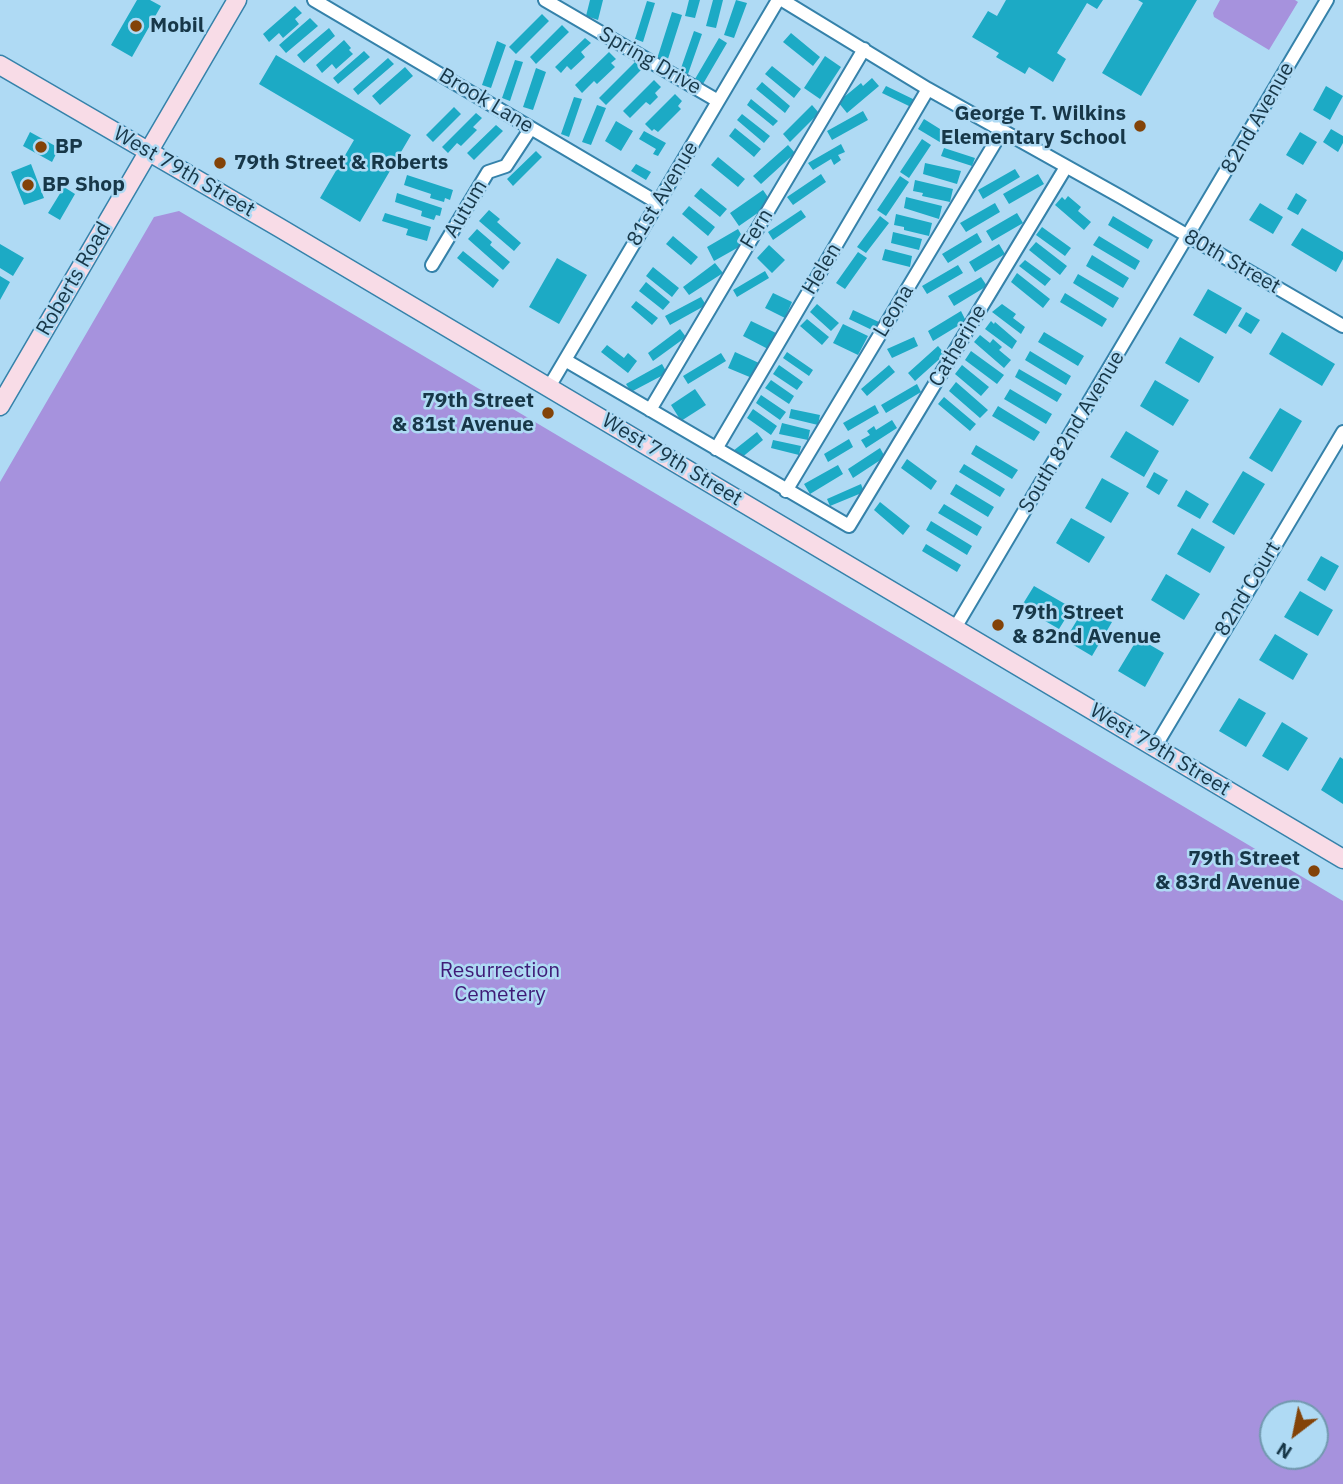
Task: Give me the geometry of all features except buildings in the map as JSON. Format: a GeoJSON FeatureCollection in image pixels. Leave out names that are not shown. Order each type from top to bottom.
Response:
{"type":"FeatureCollection","features":[{"type":"Feature","properties":{"kind":"main road","name":"Roberts Road"},"geometry":{"type":"LineString","coordinates":[[0,406],[237,0]]}},
{"type":"Feature","properties":{"kind":"main road","name":"West 79th Street"},"geometry":{"type":"LineString","coordinates":[[0,65],[549,387],[1343,859]]}},
{"type":"Feature","properties":{"kind":"street","name":"Brook Lane"},"geometry":{"type":"LineString","coordinates":[[314,0],[658,203]]}},
{"type":"Feature","properties":{"kind":"street","name":"Spring Drive"},"geometry":{"type":"LineString","coordinates":[[545,0],[718,101]]}},
{"type":"Feature","properties":{"kind":"street","name":"81st Avenue"},"geometry":{"type":"LineString","coordinates":[[549,387],[780,0]]}},
{"type":"Feature","properties":{"kind":"street","name":"80th Street"},"geometry":{"type":"LineString","coordinates":[[780,0],[928,89],[1343,326]]}},
{"type":"Feature","properties":{"kind":"street","name":"82nd Avenue"},"geometry":{"type":"LineString","coordinates":[[1189,236],[1327,0]]}},
{"type":"Feature","properties":{"kind":"street","name":"Fern"},"geometry":{"type":"LineString","coordinates":[[650,410],[864,49]]}},
{"type":"Feature","properties":{"kind":"street","name":"Helen"},"geometry":{"type":"LineString","coordinates":[[716,449],[928,89]]}},
{"type":"Feature","properties":{"kind":"street","name":"Autum"},"geometry":{"type":"LineString","coordinates":[[432,265],[488,172],[506,166],[531,128]]}},
{"type":"Feature","properties":{"kind":"street","name":"Leona"},"geometry":{"type":"LineString","coordinates":[[786,491],[1002,131]]}},
{"type":"Feature","properties":{"kind":"street","name":"Catherine"},"geometry":{"type":"LineString","coordinates":[[786,491],[849,526],[1066,167]]}},
{"type":"Feature","properties":{"kind":"street","name":"South 82nd Avenue"},"geometry":{"type":"LineString","coordinates":[[955,628],[1189,236]]}},
{"type":"Feature","properties":{"kind":"street"},"geometry":{"type":"LineString","coordinates":[[565,360],[786,491]]}},
{"type":"Feature","properties":{"kind":"street","name":"82nd Court"},"geometry":{"type":"LineString","coordinates":[[1155,747],[1343,432]]}},
{"type":"Feature","properties":{"kind":"green space"},"geometry":{"type":"Polygon","coordinates":[[[1220,0],[1298,2],[1269,50],[1214,17],[1213,13],[1220,0]]]}},
{"type":"Feature","properties":{"kind":"green space","name":"Resurrection Cemetery"},"geometry":{"type":"Polygon","coordinates":[[[179,211],[1343,901],[1343,1484],[0,1484],[0,482],[154,217],[179,211]]]}},
{"type":"Feature","properties":{"kind":"place","name":"Mobil"},"geometry":{"type":"Point","coordinates":[136,26]}},
{"type":"Feature","properties":{"kind":"place","name":"George T. Wilkins Elementary School"},"geometry":{"type":"Point","coordinates":[1140,126]}},
{"type":"Feature","properties":{"kind":"place","name":"BP"},"geometry":{"type":"Point","coordinates":[41,147]}},
{"type":"Feature","properties":{"kind":"place","name":"79th Street & Roberts"},"geometry":{"type":"Point","coordinates":[220,163]}},
{"type":"Feature","properties":{"kind":"place","name":"BP Shop"},"geometry":{"type":"Point","coordinates":[28,185]}},
{"type":"Feature","properties":{"kind":"place","name":"79th Street & 81st Avenue"},"geometry":{"type":"Point","coordinates":[548,413]}},
{"type":"Feature","properties":{"kind":"place","name":"79th Street & 82nd Avenue"},"geometry":{"type":"Point","coordinates":[998,625]}},
{"type":"Feature","properties":{"kind":"place","name":"79th Street & 83rd Avenue"},"geometry":{"type":"Point","coordinates":[1314,871]}}]}
